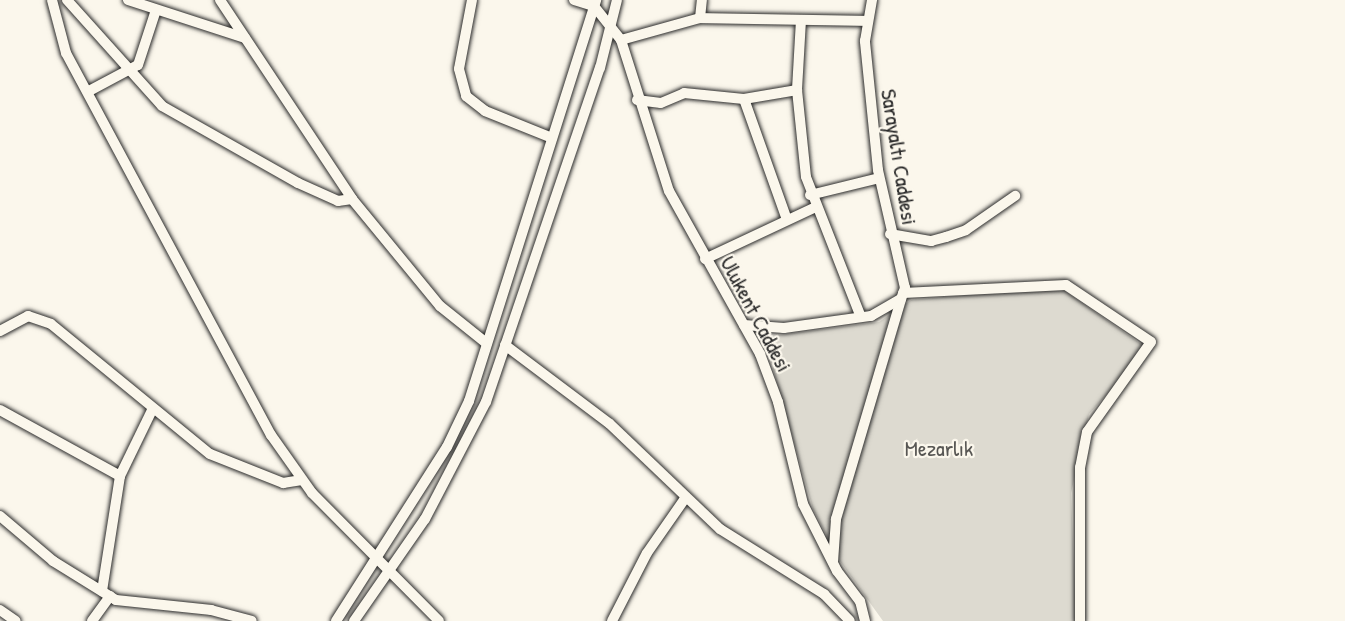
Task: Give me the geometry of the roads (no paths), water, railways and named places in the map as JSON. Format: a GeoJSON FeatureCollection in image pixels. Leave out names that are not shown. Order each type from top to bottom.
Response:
{"type":"FeatureCollection","features":[{"type":"Feature","properties":{"kind":"street"},"geometry":{"type":"LineString","coordinates":[[52,0],[66,53],[89,91],[271,435],[302,480],[387,574],[439,621]]}},
{"type":"Feature","properties":{"kind":"street"},"geometry":{"type":"LineString","coordinates":[[67,0],[129,73],[162,106],[287,177],[338,201],[352,199]]}},
{"type":"Feature","properties":{"kind":"street"},"geometry":{"type":"LineString","coordinates":[[128,0],[245,38]]}},
{"type":"Feature","properties":{"kind":"street"},"geometry":{"type":"LineString","coordinates":[[220,0],[352,199],[441,306],[486,342]]}},
{"type":"Feature","properties":{"kind":"street"},"geometry":{"type":"LineString","coordinates":[[472,0],[459,69],[466,96],[485,111],[552,138]]}},
{"type":"Feature","properties":{"kind":"street"},"geometry":{"type":"LineString","coordinates":[[336,621],[377,561],[447,447],[469,401],[595,3],[574,0]]}},
{"type":"Feature","properties":{"kind":"street"},"geometry":{"type":"LineString","coordinates":[[354,621],[458,465],[505,345],[612,23],[617,0]]}},
{"type":"Feature","properties":{"kind":"street"},"geometry":{"type":"LineString","coordinates":[[700,18],[702,0]]}},
{"type":"Feature","properties":{"kind":"street","name":"Sarayaltı Caddesi"},"geometry":{"type":"LineString","coordinates":[[872,0],[867,21],[879,178],[902,296]]}},
{"type":"Feature","properties":{"kind":"street","name":"Ulukent Caddesi"},"geometry":{"type":"LineString","coordinates":[[595,3],[612,23],[621,40],[637,100],[669,191],[744,325],[778,402],[803,504],[833,565],[867,619]]}},
{"type":"Feature","properties":{"kind":"street"},"geometry":{"type":"LineString","coordinates":[[89,91],[129,73],[144,57],[156,10]]}},
{"type":"Feature","properties":{"kind":"street"},"geometry":{"type":"LineString","coordinates":[[621,40],[700,18],[867,21]]}},
{"type":"Feature","properties":{"kind":"street"},"geometry":{"type":"LineString","coordinates":[[801,20],[797,90],[810,195],[861,317]]}},
{"type":"Feature","properties":{"kind":"street"},"geometry":{"type":"LineString","coordinates":[[637,100],[661,103],[684,93],[744,99],[797,90]]}},
{"type":"Feature","properties":{"kind":"street"},"geometry":{"type":"LineString","coordinates":[[744,99],[787,220]]}},
{"type":"Feature","properties":{"kind":"street"},"geometry":{"type":"LineString","coordinates":[[810,195],[879,178]]}},
{"type":"Feature","properties":{"kind":"street"},"geometry":{"type":"LineString","coordinates":[[890,234],[931,241],[946,237],[966,230],[1015,196]]}},
{"type":"Feature","properties":{"kind":"street"},"geometry":{"type":"LineString","coordinates":[[705,259],[814,208]]}},
{"type":"Feature","properties":{"kind":"street"},"geometry":{"type":"LineString","coordinates":[[744,325],[784,328],[861,317],[902,296],[1066,285],[1151,342],[1087,432],[1080,466],[1080,621]]}},
{"type":"Feature","properties":{"kind":"street"},"geometry":{"type":"LineString","coordinates":[[833,565],[836,519],[902,296]]}},
{"type":"Feature","properties":{"kind":"street"},"geometry":{"type":"LineString","coordinates":[[0,331],[28,316],[51,324],[152,410],[210,454],[283,483],[302,480]]}},
{"type":"Feature","properties":{"kind":"street"},"geometry":{"type":"LineString","coordinates":[[505,345],[610,424],[720,529],[824,594],[850,621]]}},
{"type":"Feature","properties":{"kind":"street"},"geometry":{"type":"LineString","coordinates":[[92,621],[106,594],[120,476],[152,410]]}},
{"type":"Feature","properties":{"kind":"street"},"geometry":{"type":"LineString","coordinates":[[0,411],[120,476]]}},
{"type":"Feature","properties":{"kind":"street"},"geometry":{"type":"LineString","coordinates":[[612,621],[647,553],[686,497]]}},
{"type":"Feature","properties":{"kind":"street"},"geometry":{"type":"LineString","coordinates":[[0,516],[53,561],[106,594],[252,621]]}},
{"type":"Feature","properties":{"kind":"street"},"geometry":{"type":"LineString","coordinates":[[0,610],[16,621]]}},
{"type":"Feature","properties":{"kind":"park label","name":"Mezarlık"},"geometry":{"type":"Point","coordinates":[939,449]}}]}
